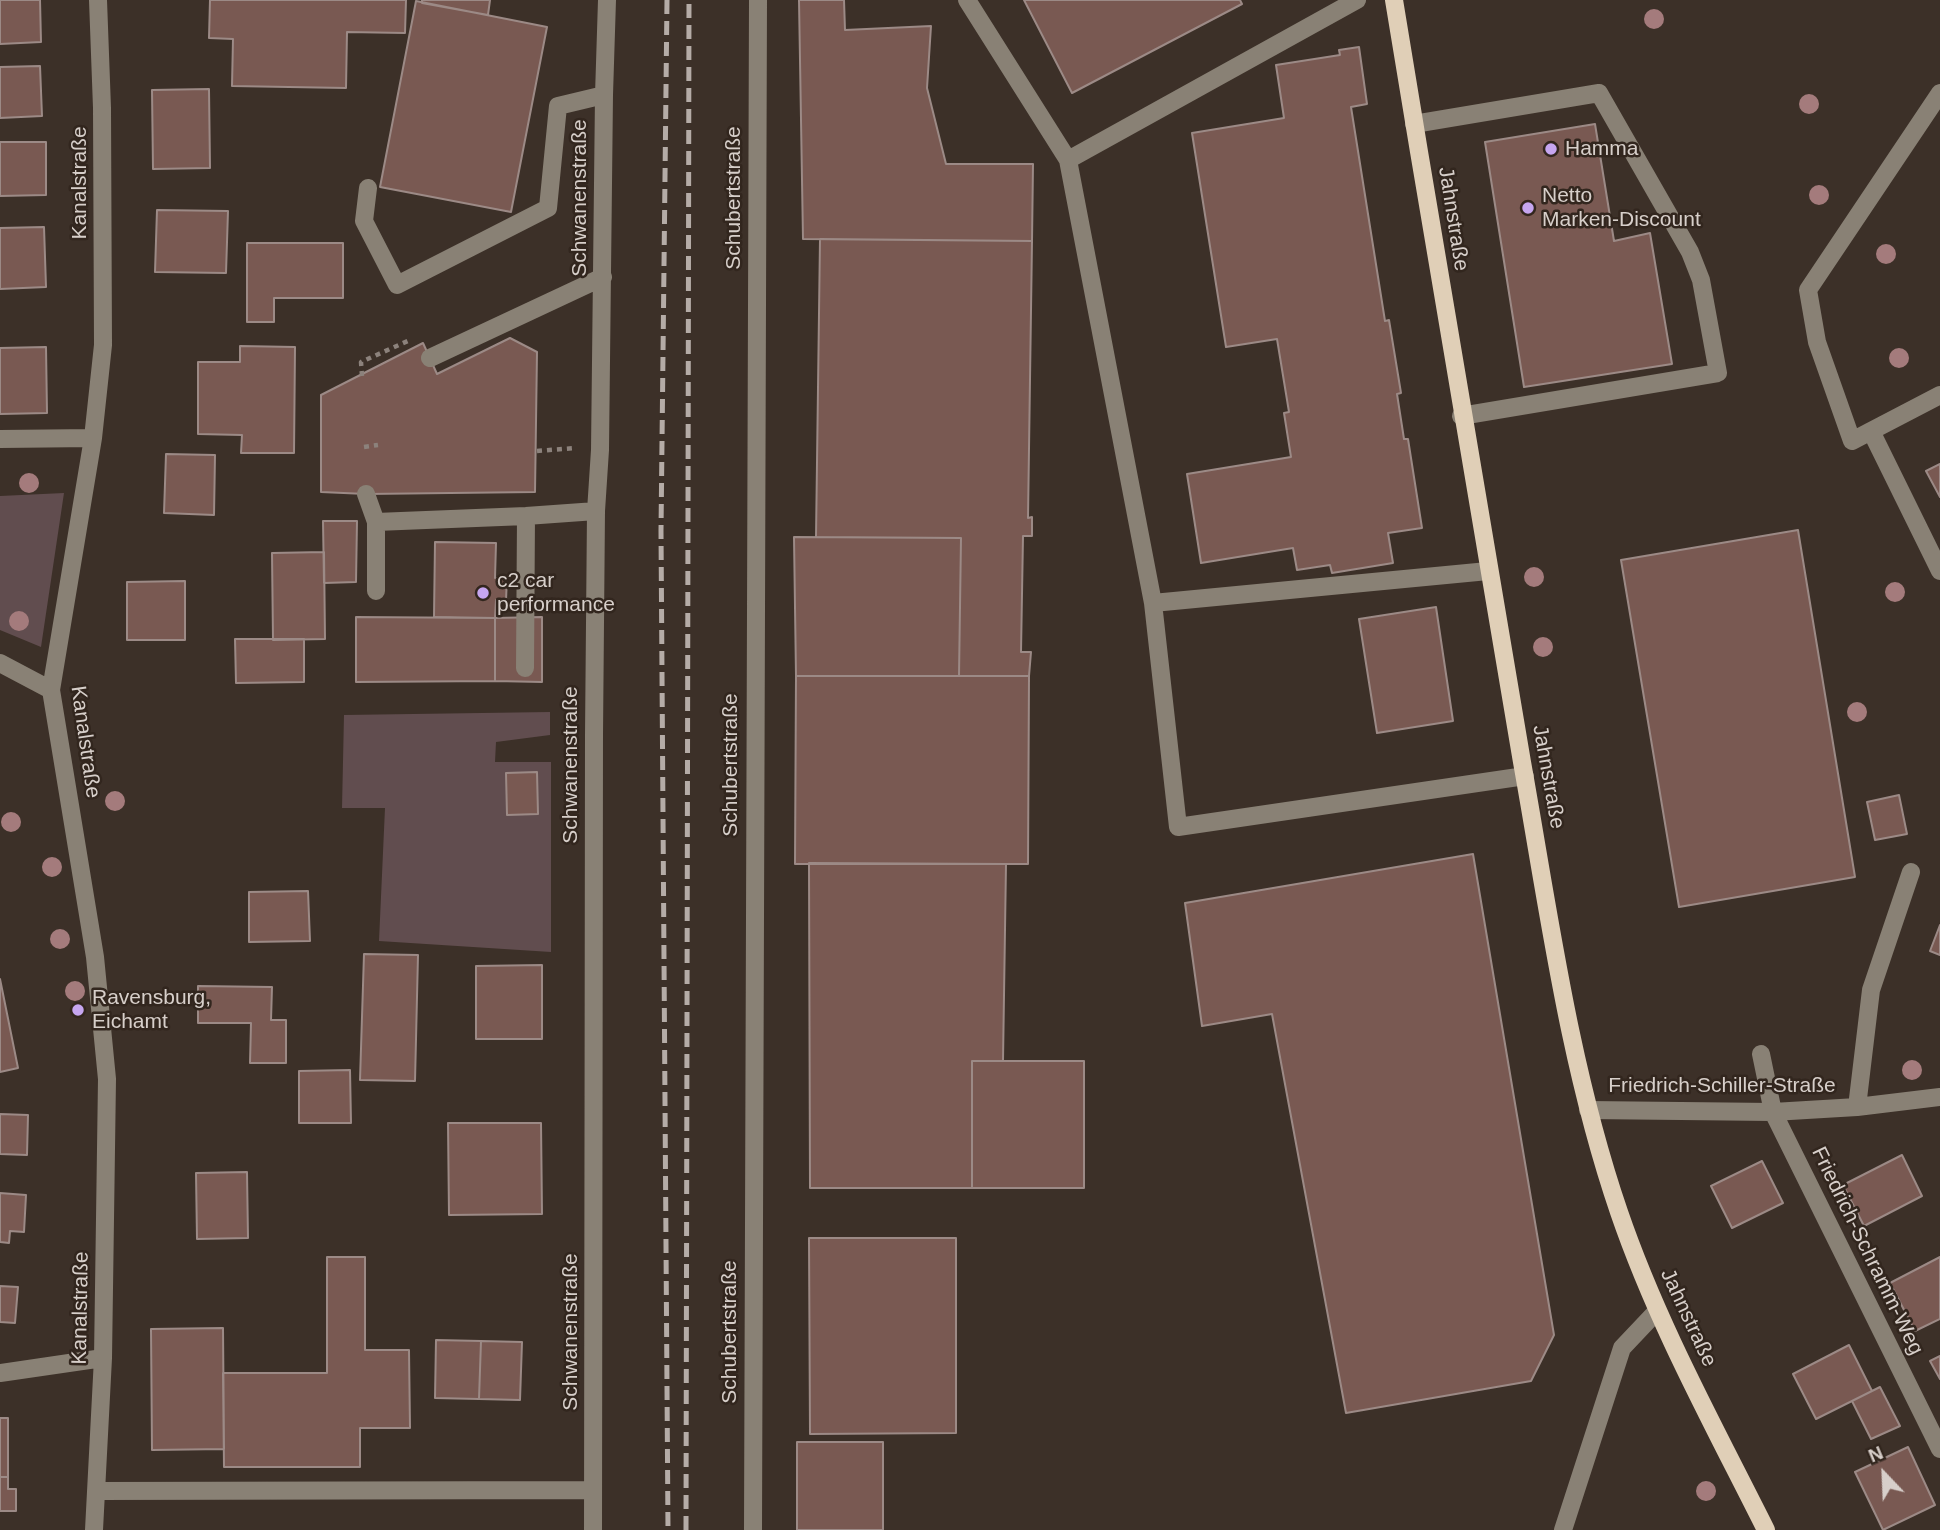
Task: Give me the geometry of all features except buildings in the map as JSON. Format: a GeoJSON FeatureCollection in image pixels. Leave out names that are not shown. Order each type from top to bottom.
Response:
{"type":"FeatureCollection","features":[{"type":"Feature","properties":{"kind":"main road","name":"Jahnstraße"},"geometry":{"type":"LineString","coordinates":[[1394,0],[1488,571],[1565,1009],[1588,1110],[1619,1212],[1657,1311],[1766,1530]]}},
{"type":"Feature","properties":{"kind":"street","name":"Kanalstraße"},"geometry":{"type":"LineString","coordinates":[[94,1530],[103,1359],[107,1079],[101,1005],[51,690],[93,438],[103,345],[99,0]]}},
{"type":"Feature","properties":{"kind":"street","name":"Schwanenstraße"},"geometry":{"type":"LineString","coordinates":[[593,1530],[592,1111],[596,511],[600,450],[607,0]]}},
{"type":"Feature","properties":{"kind":"street","name":"Schubertstraße"},"geometry":{"type":"LineString","coordinates":[[753,1530],[758,0]]}},
{"type":"Feature","properties":{"kind":"street"},"geometry":{"type":"LineString","coordinates":[[967,0],[1068,160],[1153,603],[1178,827],[1525,776]]}},
{"type":"Feature","properties":{"kind":"street"},"geometry":{"type":"LineString","coordinates":[[1068,160],[1357,0]]}},
{"type":"Feature","properties":{"kind":"street"},"geometry":{"type":"LineString","coordinates":[[1414,124],[1598,93],[1616,130],[1690,252],[1701,280],[1717,373],[1461,416]]}},
{"type":"Feature","properties":{"kind":"street"},"geometry":{"type":"LineString","coordinates":[[1940,93],[1808,290],[1818,342],[1852,441],[1940,396]]}},
{"type":"Feature","properties":{"kind":"street"},"geometry":{"type":"LineString","coordinates":[[368,187],[364,221],[397,285],[548,208],[558,106],[604,95]]}},
{"type":"Feature","properties":{"kind":"street"},"geometry":{"type":"LineString","coordinates":[[430,358],[603,277]]}},
{"type":"Feature","properties":{"kind":"street"},"geometry":{"type":"LineString","coordinates":[[1871,432],[1940,571]]}},
{"type":"Feature","properties":{"kind":"street"},"geometry":{"type":"LineString","coordinates":[[0,439],[93,438]]}},
{"type":"Feature","properties":{"kind":"street"},"geometry":{"type":"LineString","coordinates":[[366,494],[376,522],[376,591]]}},
{"type":"Feature","properties":{"kind":"street"},"geometry":{"type":"LineString","coordinates":[[376,522],[596,511]]}},
{"type":"Feature","properties":{"kind":"street"},"geometry":{"type":"LineString","coordinates":[[525,668],[526,516]]}},
{"type":"Feature","properties":{"kind":"street"},"geometry":{"type":"LineString","coordinates":[[1153,603],[1488,571]]}},
{"type":"Feature","properties":{"kind":"street"},"geometry":{"type":"LineString","coordinates":[[0,663],[51,690]]}},
{"type":"Feature","properties":{"kind":"street","name":"Friedrich-Schiller-Straße"},"geometry":{"type":"LineString","coordinates":[[1857,1107],[1871,990],[1911,873]]}},
{"type":"Feature","properties":{"kind":"street","name":"Friedrich-Schramm-Weg"},"geometry":{"type":"LineString","coordinates":[[1761,1054],[1773,1112],[1940,1449]]}},
{"type":"Feature","properties":{"kind":"street","name":"Friedrich-Schiller-Straße"},"geometry":{"type":"LineString","coordinates":[[1588,1110],[1773,1112],[1857,1107],[1940,1097]]}},
{"type":"Feature","properties":{"kind":"street"},"geometry":{"type":"LineString","coordinates":[[1563,1530],[1622,1348],[1657,1311]]}},
{"type":"Feature","properties":{"kind":"street"},"geometry":{"type":"LineString","coordinates":[[0,1373],[103,1359]]}},
{"type":"Feature","properties":{"kind":"street"},"geometry":{"type":"LineString","coordinates":[[96,1491],[593,1490]]}},
{"type":"Feature","properties":{"kind":"path"},"geometry":{"type":"LineString","coordinates":[[362,376],[362,362],[405,343]]}},
{"type":"Feature","properties":{"kind":"path"},"geometry":{"type":"LineString","coordinates":[[364,447],[378,445]]}},
{"type":"Feature","properties":{"kind":"path"},"geometry":{"type":"LineString","coordinates":[[537,452],[574,448],[600,450]]}},
{"type":"Feature","properties":{"kind":"shaded area"},"geometry":{"type":"Polygon","coordinates":[[[64,493],[41,647],[0,630],[0,496],[64,493]]]}},
{"type":"Feature","properties":{"kind":"shaded area"},"geometry":{"type":"Polygon","coordinates":[[[550,712],[550,735],[496,742],[495,762],[551,762],[551,952],[379,941],[385,808],[342,808],[344,715],[550,712]]]}},
{"type":"Feature","properties":{"kind":"railway"},"geometry":{"type":"LineString","coordinates":[[667,0],[661,531],[668,1530]]}},
{"type":"Feature","properties":{"kind":"railway"},"geometry":{"type":"LineString","coordinates":[[686,1530],[689,0]]}},
{"type":"Feature","properties":{"kind":"place","name":"Hamma"},"geometry":{"type":"Point","coordinates":[1551,149]}},
{"type":"Feature","properties":{"kind":"place","name":"Netto Marken-Discount"},"geometry":{"type":"Point","coordinates":[1528,208]}},
{"type":"Feature","properties":{"kind":"place","name":"c2 car performance"},"geometry":{"type":"Point","coordinates":[483,593]}},
{"type":"Feature","properties":{"kind":"place","name":"Ravensburg, Eichamt"},"geometry":{"type":"Point","coordinates":[78,1010]}}]}
